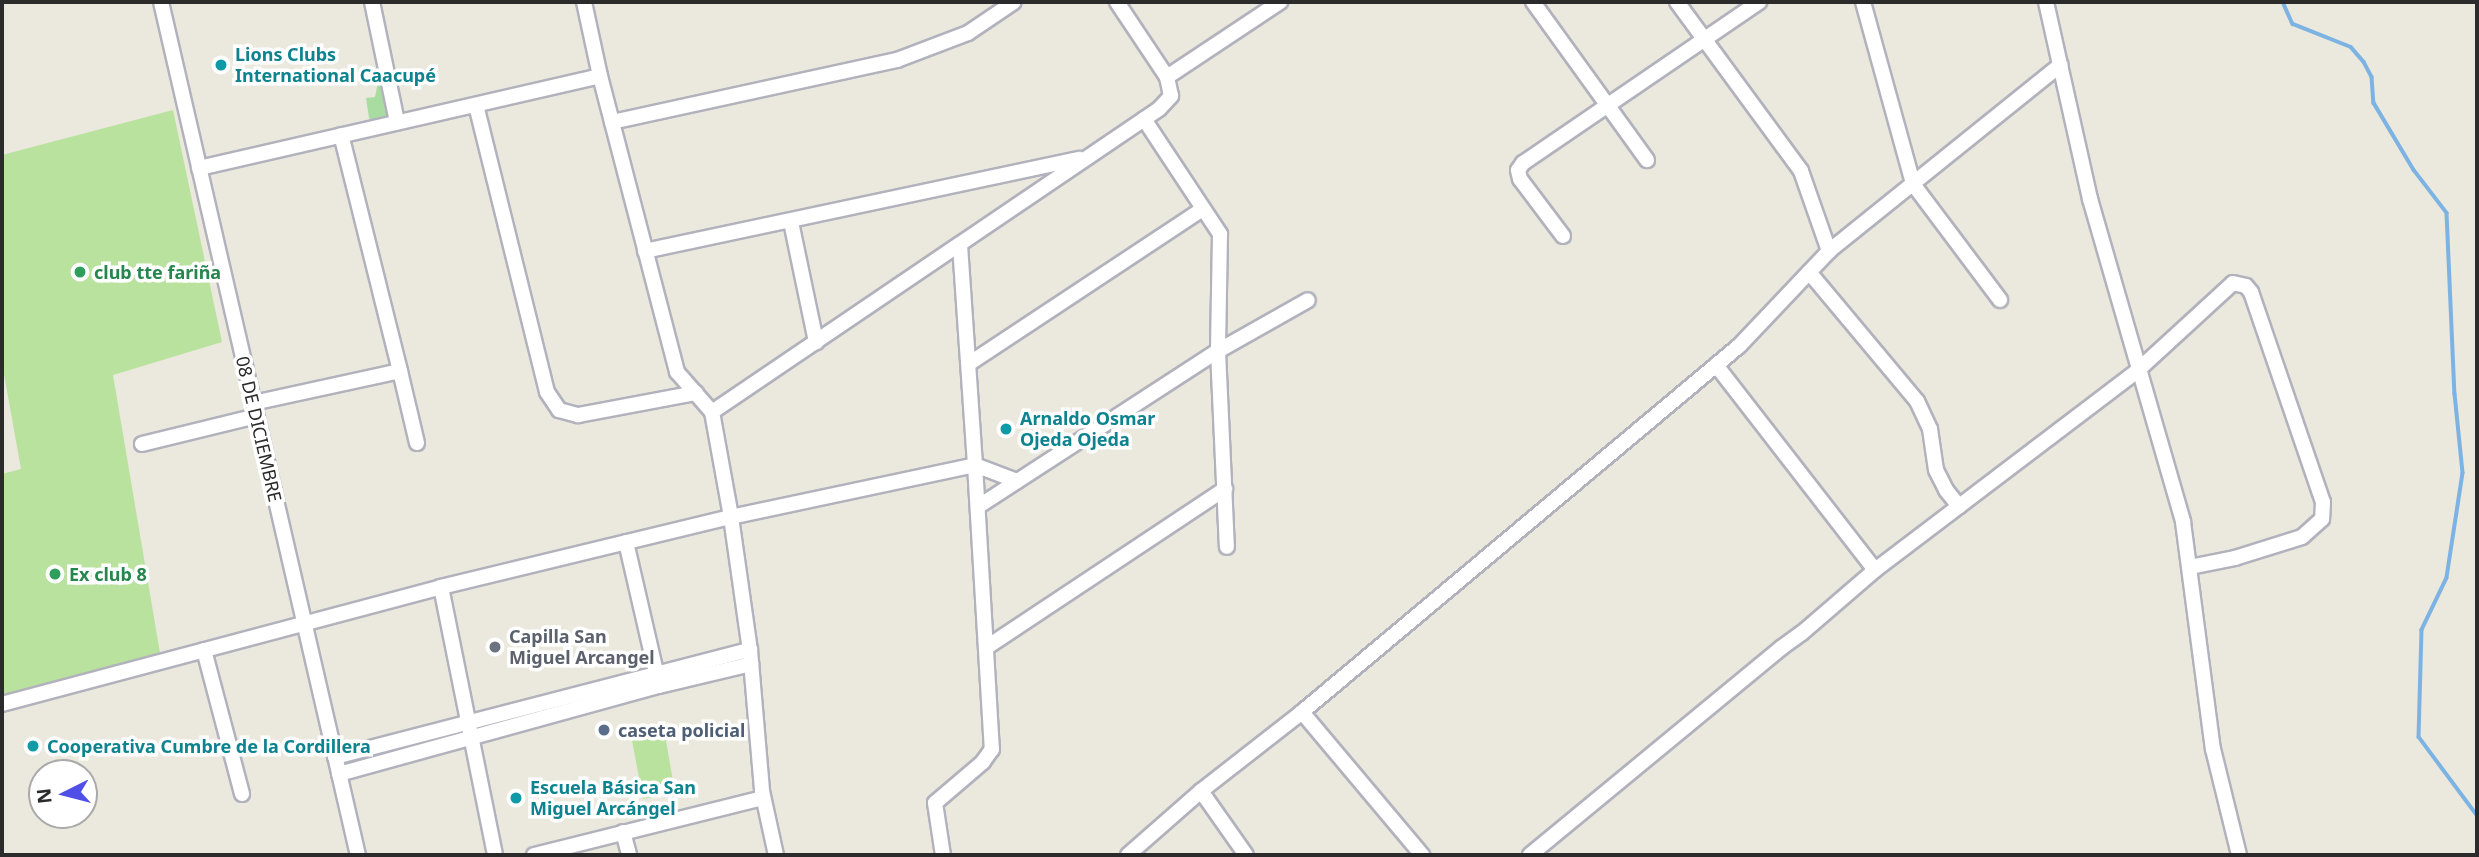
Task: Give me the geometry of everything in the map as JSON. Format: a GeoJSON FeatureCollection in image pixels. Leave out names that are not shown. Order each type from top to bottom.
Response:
{"type":"FeatureCollection","features":[{"type":"Feature","properties":{"kind":"street","name":"08 DE DICIEMBRE"},"geometry":{"type":"LineString","coordinates":[[162,2],[358,855]]}},
{"type":"Feature","properties":{"kind":"street"},"geometry":{"type":"LineString","coordinates":[[372,2],[397,122]]}},
{"type":"Feature","properties":{"kind":"street"},"geometry":{"type":"LineString","coordinates":[[584,2],[600,76],[677,372],[712,412],[732,517],[750,657],[763,798],[776,855]]}},
{"type":"Feature","properties":{"kind":"street"},"geometry":{"type":"LineString","coordinates":[[612,122],[897,60],[968,33],[1014,2]]}},
{"type":"Feature","properties":{"kind":"street"},"geometry":{"type":"LineString","coordinates":[[712,412],[1144,119],[1171,96],[1167,77],[1117,2]]}},
{"type":"Feature","properties":{"kind":"street"},"geometry":{"type":"LineString","coordinates":[[1251,2],[1261,15]]}},
{"type":"Feature","properties":{"kind":"street"},"geometry":{"type":"LineString","coordinates":[[1167,77],[1280,2]]}},
{"type":"Feature","properties":{"kind":"street"},"geometry":{"type":"LineString","coordinates":[[1532,2],[1647,160]]}},
{"type":"Feature","properties":{"kind":"street"},"geometry":{"type":"LineString","coordinates":[[1677,2],[1801,171],[1829,251]]}},
{"type":"Feature","properties":{"kind":"street"},"geometry":{"type":"LineString","coordinates":[[1563,236],[1520,179],[1518,170],[1522,163],[1759,2]]}},
{"type":"Feature","properties":{"kind":"street"},"geometry":{"type":"LineString","coordinates":[[1863,2],[1913,184],[2000,300]]}},
{"type":"Feature","properties":{"kind":"street"},"geometry":{"type":"LineString","coordinates":[[2046,2],[2090,198],[2137,371],[2183,522],[2213,749],[2239,855]]}},
{"type":"Feature","properties":{"kind":"street"},"geometry":{"type":"LineString","coordinates":[[1128,855],[1201,791],[1302,712],[1739,346],[1829,251],[2060,65]]}},
{"type":"Feature","properties":{"kind":"street"},"geometry":{"type":"LineString","coordinates":[[199,168],[600,76]]}},
{"type":"Feature","properties":{"kind":"street"},"geometry":{"type":"LineString","coordinates":[[476,104],[547,392],[559,410],[578,415],[696,393]]}},
{"type":"Feature","properties":{"kind":"street"},"geometry":{"type":"LineString","coordinates":[[1144,119],[1220,234],[1218,351],[1227,547]]}},
{"type":"Feature","properties":{"kind":"street"},"geometry":{"type":"LineString","coordinates":[[341,135],[417,443]]}},
{"type":"Feature","properties":{"kind":"street"},"geometry":{"type":"LineString","coordinates":[[645,251],[1088,157]]}},
{"type":"Feature","properties":{"kind":"street"},"geometry":{"type":"LineString","coordinates":[[970,363],[1203,209]]}},
{"type":"Feature","properties":{"kind":"street"},"geometry":{"type":"LineString","coordinates":[[791,222],[816,342]]}},
{"type":"Feature","properties":{"kind":"street"},"geometry":{"type":"LineString","coordinates":[[943,855],[935,803],[983,762],[992,749],[970,363],[960,245]]}},
{"type":"Feature","properties":{"kind":"street"},"geometry":{"type":"LineString","coordinates":[[1809,272],[1917,401],[1930,429],[1936,470],[1946,490],[1959,506]]}},
{"type":"Feature","properties":{"kind":"street"},"geometry":{"type":"LineString","coordinates":[[1530,855],[1875,570],[2137,371],[2234,283],[2246,286],[2251,292],[2323,502],[2322,519],[2302,537],[2235,558],[2190,567]]}},
{"type":"Feature","properties":{"kind":"street"},"geometry":{"type":"LineString","coordinates":[[979,506],[1218,351],[1308,300]]}},
{"type":"Feature","properties":{"kind":"street"},"geometry":{"type":"LineString","coordinates":[[1716,365],[1875,570]]}},
{"type":"Feature","properties":{"kind":"street"},"geometry":{"type":"LineString","coordinates":[[142,444],[255,409],[400,371]]}},
{"type":"Feature","properties":{"kind":"street"},"geometry":{"type":"LineString","coordinates":[[2,704],[441,587],[732,517],[975,465],[1017,481]]}},
{"type":"Feature","properties":{"kind":"street"},"geometry":{"type":"LineString","coordinates":[[987,647],[1225,489]]}},
{"type":"Feature","properties":{"kind":"street"},"geometry":{"type":"LineString","coordinates":[[626,542],[658,680]]}},
{"type":"Feature","properties":{"kind":"street"},"geometry":{"type":"LineString","coordinates":[[441,587],[495,855]]}},
{"type":"Feature","properties":{"kind":"street"},"geometry":{"type":"LineString","coordinates":[[204,650],[242,794]]}},
{"type":"Feature","properties":{"kind":"street"},"geometry":{"type":"LineString","coordinates":[[339,774],[470,731],[750,657]]}},
{"type":"Feature","properties":{"kind":"street"},"geometry":{"type":"LineString","coordinates":[[1302,712],[1422,855]]}},
{"type":"Feature","properties":{"kind":"street"},"geometry":{"type":"LineString","coordinates":[[335,757],[470,731]]}},
{"type":"Feature","properties":{"kind":"street"},"geometry":{"type":"LineString","coordinates":[[1201,791],[1246,855]]}},
{"type":"Feature","properties":{"kind":"street"},"geometry":{"type":"LineString","coordinates":[[534,855],[763,798]]}},
{"type":"Feature","properties":{"kind":"street"},"geometry":{"type":"LineString","coordinates":[[623,832],[629,855]]}},
{"type":"Feature","properties":{"kind":"green space"},"geometry":{"type":"Polygon","coordinates":[[[378,82],[384,82],[390,117],[375,123],[369,118],[366,98],[375,97],[378,82]]]}},
{"type":"Feature","properties":{"kind":"green space"},"geometry":{"type":"Polygon","coordinates":[[[173,110],[222,342],[113,375],[160,653],[2,695],[2,474],[21,469],[2,363],[2,155],[173,110]]]}},
{"type":"Feature","properties":{"kind":"green space"},"geometry":{"type":"Polygon","coordinates":[[[664,729],[675,793],[643,799],[631,735],[664,729]]]}},
{"type":"Feature","properties":{"kind":"waterway"},"geometry":{"type":"LineString","coordinates":[[2283,2],[2293,24],[2351,47],[2364,62],[2372,77],[2374,103],[2414,170],[2447,213],[2455,394],[2463,473],[2447,578],[2422,630],[2419,737],[2477,815]]}},
{"type":"Feature","properties":{"kind":"place","name":"Lions Clubs International Caacupé"},"geometry":{"type":"Point","coordinates":[221,65]}},
{"type":"Feature","properties":{"kind":"place","name":"club tte fariña"},"geometry":{"type":"Point","coordinates":[80,272]}},
{"type":"Feature","properties":{"kind":"place","name":"Arnaldo Osmar Ojeda Ojeda"},"geometry":{"type":"Point","coordinates":[1006,429]}},
{"type":"Feature","properties":{"kind":"place","name":"Ex club 8"},"geometry":{"type":"Point","coordinates":[55,574]}},
{"type":"Feature","properties":{"kind":"place","name":"Capilla San Miguel Arcangel"},"geometry":{"type":"Point","coordinates":[495,647]}},
{"type":"Feature","properties":{"kind":"place","name":"caseta policial"},"geometry":{"type":"Point","coordinates":[604,730]}},
{"type":"Feature","properties":{"kind":"place","name":"Cooperativa Cumbre de la Cordillera"},"geometry":{"type":"Point","coordinates":[33,746]}},
{"type":"Feature","properties":{"kind":"place","name":"Escuela Básica San Miguel Arcángel"},"geometry":{"type":"Point","coordinates":[516,798]}}]}
